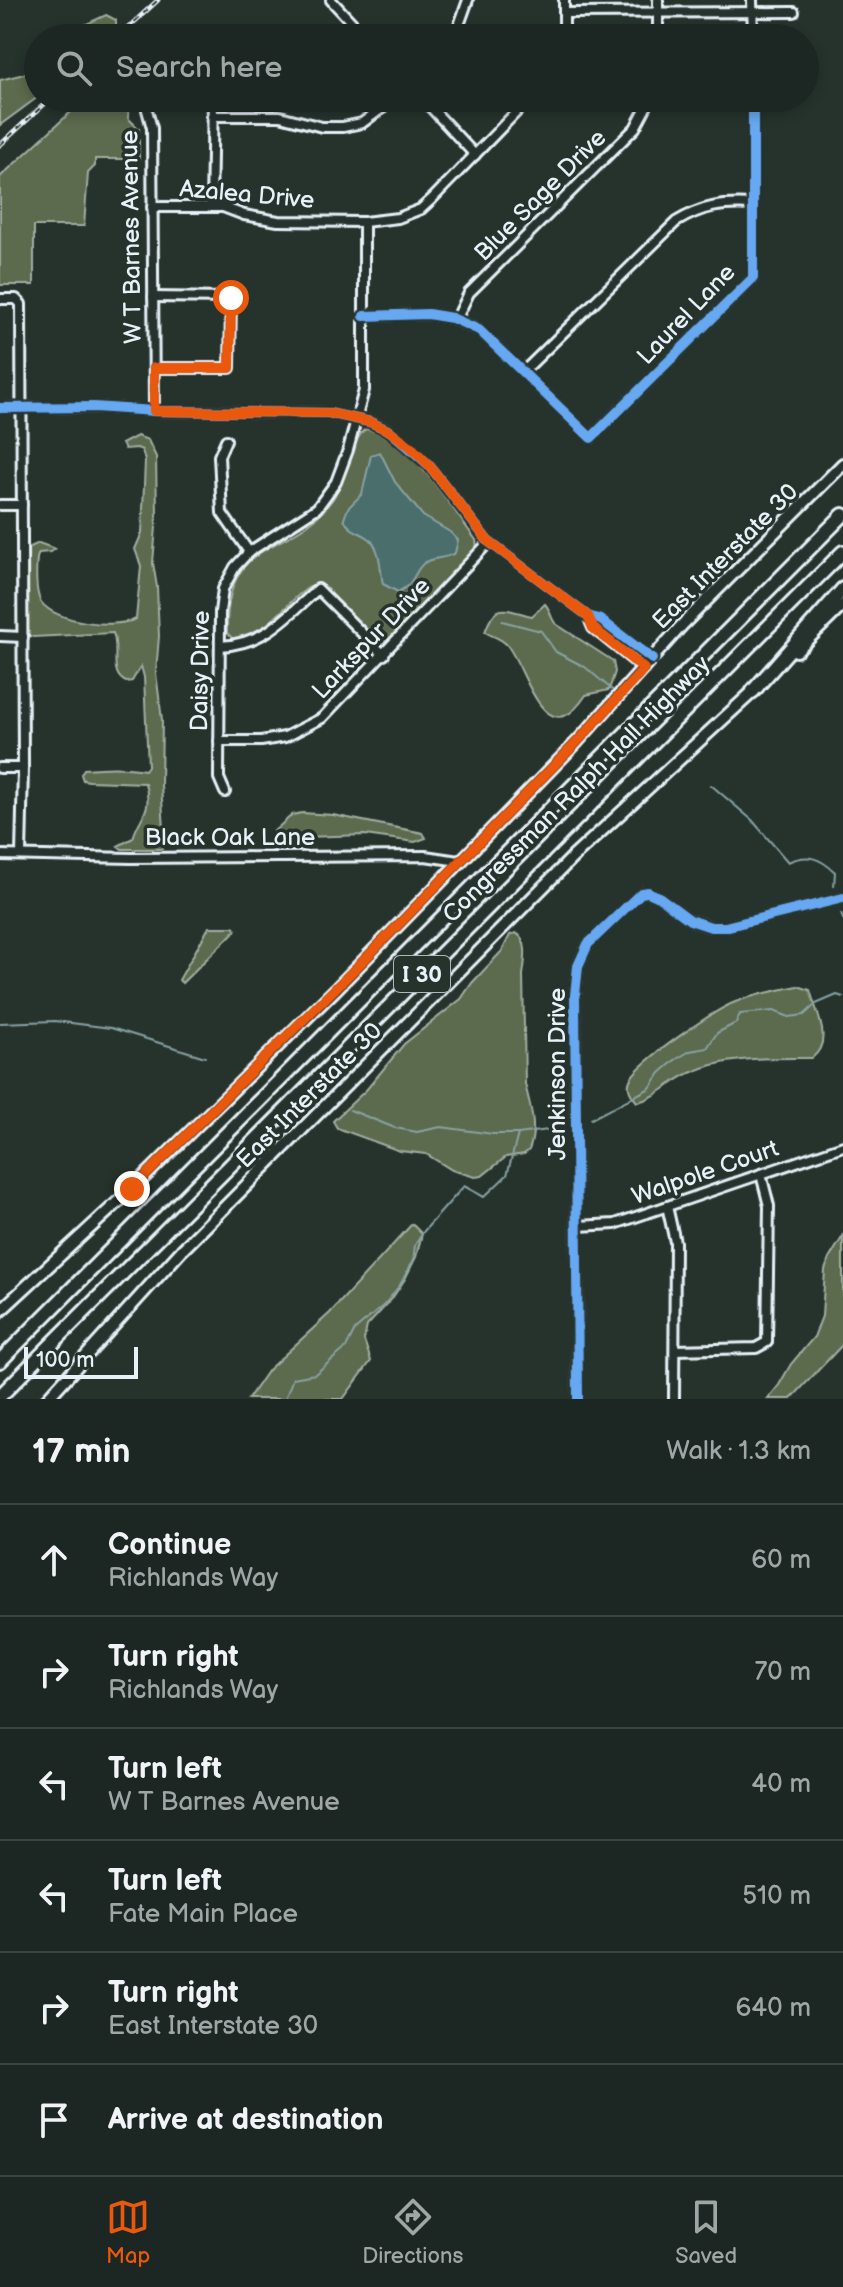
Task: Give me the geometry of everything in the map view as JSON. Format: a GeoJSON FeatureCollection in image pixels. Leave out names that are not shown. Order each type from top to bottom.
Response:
{"type":"FeatureCollection","features":[{"type":"Feature","properties":{"kind":"highway","name":"Congressman Ralph Hall Highway"},"geometry":{"type":"LineString","coordinates":[[0,1361],[843,515]]}},
{"type":"Feature","properties":{"kind":"highway","name":"Congressman Ralph Hall Highway"},"geometry":{"type":"LineString","coordinates":[[0,1396],[843,552]]}},
{"type":"Feature","properties":{"kind":"highway"},"geometry":{"type":"LineString","coordinates":[[753,691],[843,589]]}},
{"type":"Feature","properties":{"kind":"main road","name":"East Interstate 30"},"geometry":{"type":"LineString","coordinates":[[0,1311],[132,1189],[335,990],[577,742],[683,624],[843,464]]}},
{"type":"Feature","properties":{"kind":"main road","name":"East Interstate 30"},"geometry":{"type":"LineString","coordinates":[[47,1399],[182,1250],[573,857],[843,605]]}},
{"type":"Feature","properties":{"kind":"street"},"geometry":{"type":"LineString","coordinates":[[331,0],[353,24]]}},
{"type":"Feature","properties":{"kind":"street"},"geometry":{"type":"LineString","coordinates":[[459,24],[468,0]]}},
{"type":"Feature","properties":{"kind":"street"},"geometry":{"type":"LineString","coordinates":[[564,0],[564,24]]}},
{"type":"Feature","properties":{"kind":"street"},"geometry":{"type":"LineString","coordinates":[[658,0],[658,24]]}},
{"type":"Feature","properties":{"kind":"street"},"geometry":{"type":"LineString","coordinates":[[752,0],[752,24]]}},
{"type":"Feature","properties":{"kind":"street"},"geometry":{"type":"LineString","coordinates":[[564,13],[794,12]]}},
{"type":"Feature","properties":{"kind":"street","name":"W T Barnes Avenue"},"geometry":{"type":"LineString","coordinates":[[148,112],[152,128],[154,411]]}},
{"type":"Feature","properties":{"kind":"street"},"geometry":{"type":"LineString","coordinates":[[211,207],[212,112]]}},
{"type":"Feature","properties":{"kind":"street"},"geometry":{"type":"LineString","coordinates":[[212,116],[268,115],[322,127],[343,127],[362,123],[377,112]]}},
{"type":"Feature","properties":{"kind":"street"},"geometry":{"type":"LineString","coordinates":[[435,112],[475,155]]}},
{"type":"Feature","properties":{"kind":"street","name":"Azalea Drive"},"geometry":{"type":"LineString","coordinates":[[152,207],[223,207],[244,215],[278,221],[364,222],[398,218],[421,209],[516,112]]}},
{"type":"Feature","properties":{"kind":"street","name":"Blue Sage Drive"},"geometry":{"type":"LineString","coordinates":[[456,320],[469,293],[635,128],[644,112]]}},
{"type":"Feature","properties":{"kind":"street","name":"Laurel Lane"},"geometry":{"type":"LineString","coordinates":[[523,372],[591,438],[753,278],[753,112]]}},
{"type":"Feature","properties":{"kind":"street"},"geometry":{"type":"LineString","coordinates":[[364,316],[428,314],[456,320],[479,330],[523,372],[676,222],[696,210],[716,205],[753,205]]}},
{"type":"Feature","properties":{"kind":"street","name":"Daisy Drive"},"geometry":{"type":"LineString","coordinates":[[225,792],[219,778],[223,589],[235,567],[249,552],[317,508],[336,482],[364,390],[364,222]]}},
{"type":"Feature","properties":{"kind":"street"},"geometry":{"type":"LineString","coordinates":[[153,297],[231,298],[230,368],[154,368]]}},
{"type":"Feature","properties":{"kind":"street"},"geometry":{"type":"LineString","coordinates":[[0,299],[16,299],[21,304],[21,855]]}},
{"type":"Feature","properties":{"kind":"street"},"geometry":{"type":"LineString","coordinates":[[0,408],[94,407],[154,411],[329,413],[357,418],[390,431],[410,446],[429,465],[489,542],[652,659]]}},
{"type":"Feature","properties":{"kind":"street"},"geometry":{"type":"LineString","coordinates":[[226,440],[219,456],[222,513],[249,552]]}},
{"type":"Feature","properties":{"kind":"street"},"geometry":{"type":"LineString","coordinates":[[0,505],[22,505]]}},
{"type":"Feature","properties":{"kind":"street","name":"Larkspur Drive"},"geometry":{"type":"LineString","coordinates":[[219,741],[261,741],[285,737],[306,728],[329,712],[489,542]]}},
{"type":"Feature","properties":{"kind":"street"},"geometry":{"type":"LineString","coordinates":[[220,646],[240,645],[270,631],[318,589],[384,655]]}},
{"type":"Feature","properties":{"kind":"street"},"geometry":{"type":"LineString","coordinates":[[588,616],[593,628],[644,669]]}},
{"type":"Feature","properties":{"kind":"street"},"geometry":{"type":"LineString","coordinates":[[0,636],[23,637]]}},
{"type":"Feature","properties":{"kind":"street"},"geometry":{"type":"LineString","coordinates":[[0,768],[23,768]]}},
{"type":"Feature","properties":{"kind":"street","name":"Black Oak Lane"},"geometry":{"type":"LineString","coordinates":[[0,855],[131,858],[425,856],[459,861]]}},
{"type":"Feature","properties":{"kind":"street","name":"Jenkinson Drive"},"geometry":{"type":"LineString","coordinates":[[578,1399],[575,995],[578,966],[588,944],[641,893],[648,892],[659,897],[690,920],[711,927],[725,927],[843,898]]}},
{"type":"Feature","properties":{"kind":"street","name":"Walpole Court"},"geometry":{"type":"LineString","coordinates":[[578,1226],[615,1224],[843,1146]]}},
{"type":"Feature","properties":{"kind":"street"},"geometry":{"type":"LineString","coordinates":[[675,1350],[756,1348],[767,1342],[769,1206],[761,1174]]}},
{"type":"Feature","properties":{"kind":"street"},"geometry":{"type":"LineString","coordinates":[[667,1206],[675,1242],[674,1399]]}},
{"type":"Feature","properties":{"kind":"green space"},"geometry":{"type":"Polygon","coordinates":[[[106,15],[116,20],[116,24],[86,24],[106,15]]]}},
{"type":"Feature","properties":{"kind":"green space"},"geometry":{"type":"Polygon","coordinates":[[[24,74],[24,107],[0,125],[0,80],[24,74]]]}},
{"type":"Feature","properties":{"kind":"green space"},"geometry":{"type":"Polygon","coordinates":[[[71,112],[128,112],[128,118],[139,129],[139,159],[95,159],[95,166],[88,173],[84,226],[34,226],[34,285],[0,285],[0,177],[71,112]]]}},
{"type":"Feature","properties":{"kind":"green space"},"geometry":{"type":"Polygon","coordinates":[[[366,429],[399,445],[414,459],[476,540],[477,548],[386,642],[379,642],[318,583],[297,596],[260,629],[233,639],[227,633],[229,601],[237,578],[248,562],[315,519],[332,500],[357,440],[366,429]]]}},
{"type":"Feature","properties":{"kind":"green space"},"geometry":{"type":"Polygon","coordinates":[[[137,436],[148,440],[156,457],[157,515],[153,563],[159,636],[156,673],[162,720],[161,785],[165,844],[162,849],[122,849],[118,846],[133,838],[145,813],[145,783],[89,781],[83,780],[81,774],[84,769],[115,767],[145,770],[148,766],[141,666],[132,681],[126,682],[121,678],[117,673],[113,633],[33,637],[28,635],[27,623],[27,553],[28,548],[39,543],[55,549],[39,553],[37,558],[38,593],[41,602],[49,609],[72,619],[101,624],[136,619],[141,566],[135,549],[142,533],[145,461],[142,450],[125,449],[122,444],[137,436]]]}},
{"type":"Feature","properties":{"kind":"green space"},"geometry":{"type":"Polygon","coordinates":[[[545,604],[556,624],[613,661],[615,672],[609,690],[586,695],[572,712],[559,717],[548,713],[539,703],[507,645],[485,632],[498,611],[508,610],[532,616],[545,604]]]}},
{"type":"Feature","properties":{"kind":"green space"},"geometry":{"type":"Polygon","coordinates":[[[292,815],[333,815],[423,833],[426,838],[415,842],[365,835],[275,838],[273,832],[292,815]]]}},
{"type":"Feature","properties":{"kind":"green space"},"geometry":{"type":"Polygon","coordinates":[[[209,927],[234,927],[236,930],[182,983],[179,980],[209,927]]]}},
{"type":"Feature","properties":{"kind":"green space"},"geometry":{"type":"Polygon","coordinates":[[[516,933],[523,941],[525,951],[525,1084],[533,1125],[529,1150],[506,1157],[482,1176],[475,1177],[452,1170],[426,1154],[400,1151],[337,1128],[333,1121],[367,1089],[404,1044],[461,999],[502,951],[510,935],[516,933]]]}},
{"type":"Feature","properties":{"kind":"green space"},"geometry":{"type":"Polygon","coordinates":[[[798,986],[810,990],[822,1026],[822,1043],[812,1058],[719,1063],[683,1076],[644,1100],[637,1102],[632,1095],[629,1083],[636,1072],[697,1024],[738,1001],[798,986]]]}},
{"type":"Feature","properties":{"kind":"green space"},"geometry":{"type":"Polygon","coordinates":[[[412,1224],[422,1234],[416,1257],[391,1300],[367,1326],[364,1340],[371,1361],[343,1399],[248,1399],[268,1370],[330,1313],[412,1224]]]}},
{"type":"Feature","properties":{"kind":"green space"},"geometry":{"type":"Polygon","coordinates":[[[843,1236],[843,1344],[791,1399],[768,1399],[814,1337],[822,1316],[825,1270],[843,1236]]]}},
{"type":"Feature","properties":{"kind":"water"},"geometry":{"type":"Polygon","coordinates":[[[380,452],[395,482],[423,516],[458,540],[455,553],[424,563],[408,585],[398,592],[383,584],[374,544],[344,519],[348,508],[362,494],[371,455],[380,452]]]}},
{"type":"Feature","properties":{"kind":"waterway"},"geometry":{"type":"LineString","coordinates":[[502,621],[541,631],[556,652],[585,667],[616,693]]}},
{"type":"Feature","properties":{"kind":"waterway"},"geometry":{"type":"LineString","coordinates":[[711,785],[752,820],[788,862],[808,858],[819,860],[829,867],[835,872],[834,886]]}},
{"type":"Feature","properties":{"kind":"waterway"},"geometry":{"type":"LineString","coordinates":[[841,914],[843,919]]}},
{"type":"Feature","properties":{"kind":"waterway"},"geometry":{"type":"LineString","coordinates":[[591,1119],[650,1088],[660,1073],[675,1060],[690,1051],[707,1048],[717,1033],[736,1023],[740,1014],[774,1011],[789,1017],[804,1015],[816,1004],[837,995],[843,997]]}},
{"type":"Feature","properties":{"kind":"waterway"},"geometry":{"type":"LineString","coordinates":[[0,1023],[55,1021],[111,1028],[205,1057]]}},
{"type":"Feature","properties":{"kind":"waterway"},"geometry":{"type":"LineString","coordinates":[[350,1110],[395,1128],[417,1132],[441,1127],[518,1134]]}},
{"type":"Feature","properties":{"kind":"waterway"},"geometry":{"type":"LineString","coordinates":[[285,1399],[293,1378],[315,1374],[346,1348],[355,1330],[384,1305],[413,1261],[415,1245],[424,1231],[464,1186],[484,1197],[507,1175],[518,1134],[556,1129]]}},
{"type":"Feature","properties":{"kind":"railway"},"geometry":{"type":"LineString","coordinates":[[132,24],[158,0]]}},
{"type":"Feature","properties":{"kind":"railway"},"geometry":{"type":"LineString","coordinates":[[0,145],[36,112]]}},
{"type":"Feature","properties":{"kind":"cycle path"},"geometry":{"type":"LineString","coordinates":[[364,316],[428,314],[452,318],[479,330],[591,438],[753,278],[753,112]]}},
{"type":"Feature","properties":{"kind":"cycle path"},"geometry":{"type":"LineString","coordinates":[[0,408],[94,407],[154,411],[329,413],[370,422],[390,431],[429,465],[488,541],[588,616],[601,620],[652,659]]}},
{"type":"Feature","properties":{"kind":"cycle path"},"geometry":{"type":"LineString","coordinates":[[578,1399],[575,995],[578,966],[588,944],[641,893],[648,892],[659,897],[690,920],[711,927],[725,927],[843,898]]}},
{"type":"Feature","properties":{"kind":"route"},"geometry":{"type":"LineString","coordinates":[[132,1189],[367,957],[644,669],[593,628],[588,616],[488,541],[429,465],[390,431],[357,418],[329,413],[154,411],[154,368],[230,368],[231,298]]}}]}
